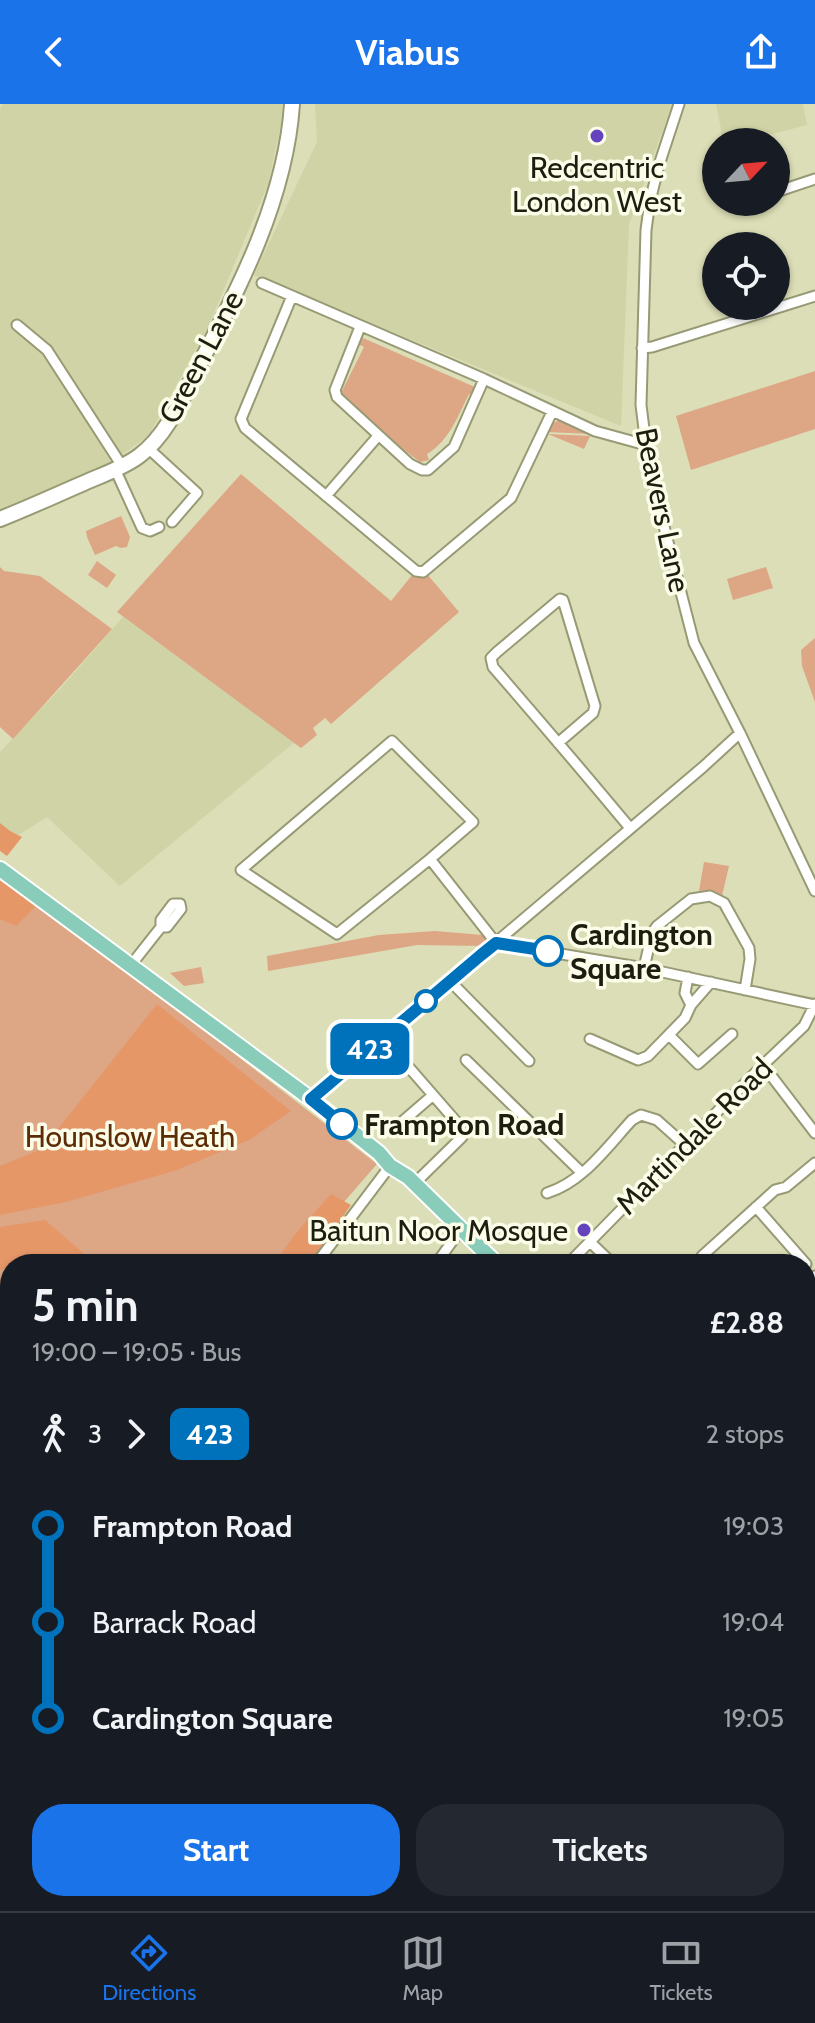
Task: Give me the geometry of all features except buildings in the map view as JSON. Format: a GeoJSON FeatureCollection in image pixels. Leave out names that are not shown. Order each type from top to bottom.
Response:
{"type":"FeatureCollection","features":[{"type":"Feature","properties":{"kind":"main road"},"geometry":{"type":"LineString","coordinates":[[0,869],[311,1099],[379,1153],[390,1166],[415,1183],[487,1254]]}},
{"type":"Feature","properties":{"kind":"street","name":"Green Lane"},"geometry":{"type":"LineString","coordinates":[[0,519],[118,468],[138,457],[156,440],[174,413],[214,337],[267,220],[290,136],[292,104]]}},
{"type":"Feature","properties":{"kind":"street","name":"Beavers Lane"},"geometry":{"type":"LineString","coordinates":[[679,104],[659,165],[646,230],[641,405],[646,445],[694,643],[815,891]]}},
{"type":"Feature","properties":{"kind":"street"},"geometry":{"type":"LineString","coordinates":[[790,187],[815,179]]}},
{"type":"Feature","properties":{"kind":"street"},"geometry":{"type":"LineString","coordinates":[[262,283],[484,379],[595,431],[646,445]]}},
{"type":"Feature","properties":{"kind":"street"},"geometry":{"type":"LineString","coordinates":[[292,296],[241,419],[245,428],[416,571],[423,572],[511,498],[552,412]]}},
{"type":"Feature","properties":{"kind":"street"},"geometry":{"type":"LineString","coordinates":[[642,348],[815,296]]}},
{"type":"Feature","properties":{"kind":"street"},"geometry":{"type":"LineString","coordinates":[[17,325],[47,350],[118,468],[142,528],[150,531],[159,527]]}},
{"type":"Feature","properties":{"kind":"street"},"geometry":{"type":"LineString","coordinates":[[360,327],[335,390],[337,397],[378,436],[422,470],[428,470],[457,442],[484,379]]}},
{"type":"Feature","properties":{"kind":"street"},"geometry":{"type":"LineString","coordinates":[[326,496],[378,436]]}},
{"type":"Feature","properties":{"kind":"street"},"geometry":{"type":"LineString","coordinates":[[148,448],[197,493],[172,522]]}},
{"type":"Feature","properties":{"kind":"street"},"geometry":{"type":"LineString","coordinates":[[558,743],[593,713],[595,706],[563,600],[560,599],[491,658],[493,667],[630,828]]}},
{"type":"Feature","properties":{"kind":"street"},"geometry":{"type":"LineString","coordinates":[[311,1099],[740,733]]}},
{"type":"Feature","properties":{"kind":"street"},"geometry":{"type":"LineString","coordinates":[[392,741],[473,822],[430,859],[337,934],[241,870],[392,741]]}},
{"type":"Feature","properties":{"kind":"street"},"geometry":{"type":"LineString","coordinates":[[430,859],[496,943],[644,968],[815,1004]]}},
{"type":"Feature","properties":{"kind":"street"},"geometry":{"type":"LineString","coordinates":[[644,968],[652,933],[657,926],[691,899],[710,896],[724,903],[749,948],[745,990]]}},
{"type":"Feature","properties":{"kind":"street"},"geometry":{"type":"LineString","coordinates":[[131,965],[161,927]]}},
{"type":"Feature","properties":{"kind":"street"},"geometry":{"type":"LineString","coordinates":[[688,977],[685,993],[691,1005]]}},
{"type":"Feature","properties":{"kind":"street"},"geometry":{"type":"LineString","coordinates":[[450,981],[529,1061]]}},
{"type":"Feature","properties":{"kind":"street"},"geometry":{"type":"LineString","coordinates":[[590,1039],[638,1060],[648,1056],[685,1018],[691,1005],[711,982]]}},
{"type":"Feature","properties":{"kind":"street","name":"Martindale Road"},"geometry":{"type":"LineString","coordinates":[[578,1254],[804,1026],[815,1004]]}},
{"type":"Feature","properties":{"kind":"street"},"geometry":{"type":"LineString","coordinates":[[669,1035],[698,1064],[732,1034]]}},
{"type":"Feature","properties":{"kind":"street"},"geometry":{"type":"LineString","coordinates":[[393,1049],[460,1126],[462,1137],[415,1183]]}},
{"type":"Feature","properties":{"kind":"street"},"geometry":{"type":"LineString","coordinates":[[466,1060],[582,1173]]}},
{"type":"Feature","properties":{"kind":"street"},"geometry":{"type":"LineString","coordinates":[[763,1065],[815,1133]]}},
{"type":"Feature","properties":{"kind":"street"},"geometry":{"type":"LineString","coordinates":[[403,1121],[432,1096]]}},
{"type":"Feature","properties":{"kind":"street"},"geometry":{"type":"LineString","coordinates":[[547,1193],[562,1188],[582,1173],[632,1120],[641,1115],[657,1120],[685,1145]]}},
{"type":"Feature","properties":{"kind":"street"},"geometry":{"type":"LineString","coordinates":[[704,1254],[775,1190],[786,1187],[815,1163]]}},
{"type":"Feature","properties":{"kind":"street"},"geometry":{"type":"LineString","coordinates":[[324,1254],[390,1166]]}},
{"type":"Feature","properties":{"kind":"street"},"geometry":{"type":"LineString","coordinates":[[756,1207],[797,1254]]}},
{"type":"Feature","properties":{"kind":"street"},"geometry":{"type":"LineString","coordinates":[[443,1254],[461,1229]]}},
{"type":"Feature","properties":{"kind":"street"},"geometry":{"type":"LineString","coordinates":[[590,1242],[603,1254]]}},
{"type":"Feature","properties":{"kind":"shaded area"},"geometry":{"type":"Polygon","coordinates":[[[3,104],[282,104],[281,124],[268,184],[208,327],[149,435],[112,462],[0,510],[0,109],[3,104]]]}},
{"type":"Feature","properties":{"kind":"shaded area"},"geometry":{"type":"Polygon","coordinates":[[[315,104],[672,104],[629,224],[621,426],[254,275],[317,142],[315,104]]]}},
{"type":"Feature","properties":{"kind":"shaded area"},"geometry":{"type":"Polygon","coordinates":[[[716,104],[803,104],[807,125],[790,129],[721,128],[716,104]]]}},
{"type":"Feature","properties":{"kind":"shaded area"},"geometry":{"type":"Polygon","coordinates":[[[123,617],[295,742],[120,886],[47,817],[12,839],[0,828],[0,752],[123,617]]]}},
{"type":"Feature","properties":{"kind":"green space"},"geometry":{"type":"Polygon","coordinates":[[[363,338],[477,388],[475,396],[469,394],[447,435],[427,454],[429,460],[420,462],[342,397],[342,391],[364,347],[358,344],[363,338]]]}},
{"type":"Feature","properties":{"kind":"green space"},"geometry":{"type":"Polygon","coordinates":[[[815,371],[815,429],[691,470],[676,416],[815,371]]]}},
{"type":"Feature","properties":{"kind":"green space"},"geometry":{"type":"Polygon","coordinates":[[[558,421],[563,421],[591,434],[547,432],[558,421]]]}},
{"type":"Feature","properties":{"kind":"green space"},"geometry":{"type":"Polygon","coordinates":[[[548,434],[590,436],[584,449],[548,434]]]}},
{"type":"Feature","properties":{"kind":"green space"},"geometry":{"type":"Polygon","coordinates":[[[241,474],[391,601],[413,574],[427,574],[459,612],[331,724],[325,718],[313,728],[317,735],[301,748],[117,612],[241,474]]]}},
{"type":"Feature","properties":{"kind":"green space"},"geometry":{"type":"Polygon","coordinates":[[[121,516],[130,537],[127,547],[116,546],[95,555],[86,531],[121,516]]]}},
{"type":"Feature","properties":{"kind":"green space"},"geometry":{"type":"Polygon","coordinates":[[[97,561],[116,575],[107,588],[88,575],[97,561]]]}},
{"type":"Feature","properties":{"kind":"green space"},"geometry":{"type":"Polygon","coordinates":[[[0,567],[4,571],[40,576],[112,629],[13,739],[0,727],[0,567]]]}},
{"type":"Feature","properties":{"kind":"green space"},"geometry":{"type":"Polygon","coordinates":[[[766,567],[773,588],[733,600],[727,579],[766,567]]]}},
{"type":"Feature","properties":{"kind":"green space"},"geometry":{"type":"Polygon","coordinates":[[[815,638],[815,702],[802,666],[801,650],[815,638]]]}},
{"type":"Feature","properties":{"kind":"green space"},"geometry":{"type":"Polygon","coordinates":[[[0,823],[22,837],[7,856],[0,851],[0,823]]]}},
{"type":"Feature","properties":{"kind":"green space"},"geometry":{"type":"Polygon","coordinates":[[[704,862],[729,866],[722,896],[711,890],[699,891],[704,862]]]}},
{"type":"Feature","properties":{"kind":"green space","name":"Hounslow Heath"},"geometry":{"type":"Polygon","coordinates":[[[0,880],[162,998],[377,1164],[299,1254],[0,1254],[0,880]]]}},
{"type":"Feature","properties":{"kind":"green space"},"geometry":{"type":"Polygon","coordinates":[[[0,880],[37,905],[16,926],[0,919],[0,880]]]}},
{"type":"Feature","properties":{"kind":"green space"},"geometry":{"type":"Polygon","coordinates":[[[435,931],[494,936],[484,946],[417,945],[268,971],[267,956],[379,935],[435,931]]]}},
{"type":"Feature","properties":{"kind":"green space"},"geometry":{"type":"Polygon","coordinates":[[[201,967],[204,983],[184,986],[170,973],[201,967]]]}},
{"type":"Feature","properties":{"kind":"green space"},"geometry":{"type":"Polygon","coordinates":[[[157,1004],[291,1111],[249,1140],[177,1170],[66,1202],[0,1215],[0,1166],[42,1149],[157,1004]]]}},
{"type":"Feature","properties":{"kind":"green space"},"geometry":{"type":"Polygon","coordinates":[[[331,1194],[351,1205],[317,1254],[281,1254],[331,1194]]]}},
{"type":"Feature","properties":{"kind":"green space"},"geometry":{"type":"Polygon","coordinates":[[[45,1220],[84,1254],[0,1254],[0,1227],[45,1220]]]}},
{"type":"Feature","properties":{"kind":"bus line","name":"423"},"geometry":{"type":"LineString","coordinates":[[342,1124],[311,1099],[481,955],[496,943],[548,951]]}},
{"type":"Feature","properties":{"kind":"place","name":"Redcentric London West"},"geometry":{"type":"Point","coordinates":[597,136]}},
{"type":"Feature","properties":{"kind":"place","name":"Cardington Square"},"geometry":{"type":"Point","coordinates":[548,951]}},
{"type":"Feature","properties":{"kind":"place","name":"Frampton Road"},"geometry":{"type":"Point","coordinates":[342,1124]}},
{"type":"Feature","properties":{"kind":"place","name":"Baitun Noor Mosque"},"geometry":{"type":"Point","coordinates":[584,1230]}}]}
